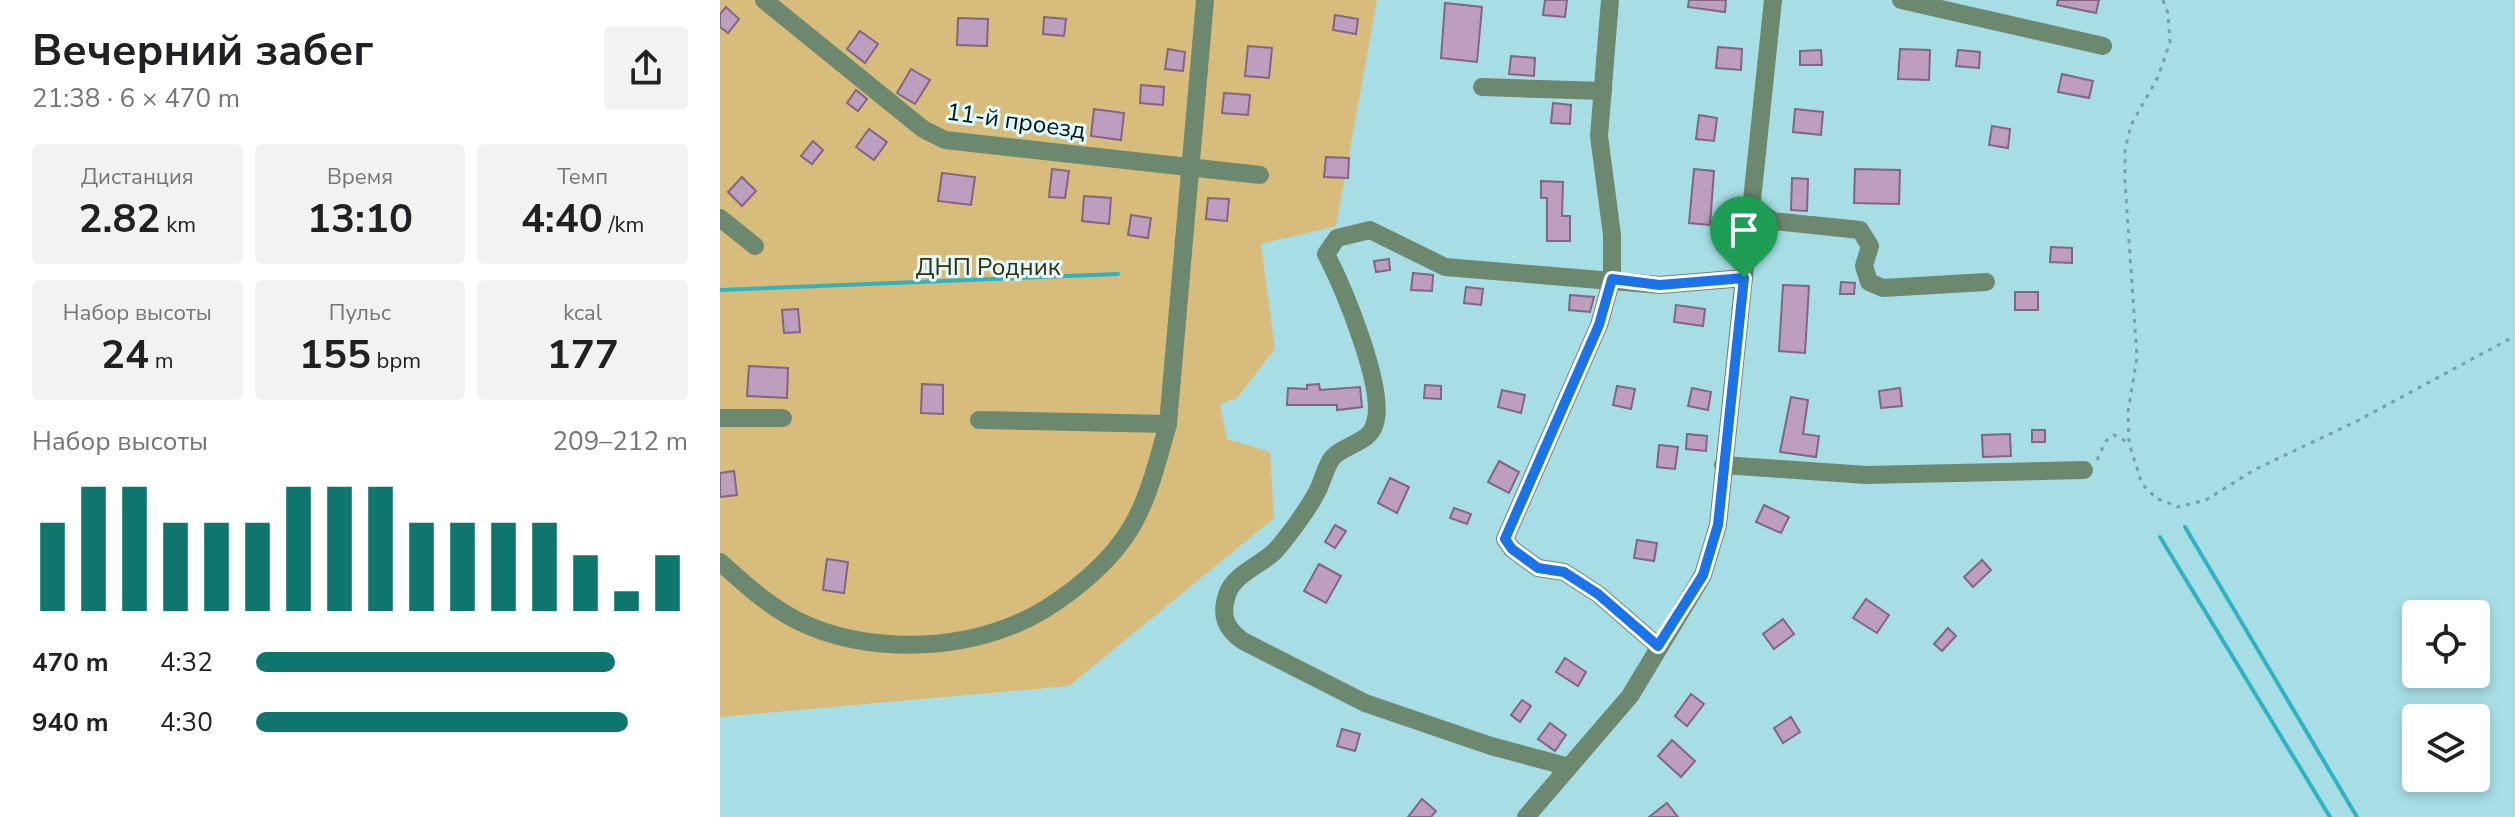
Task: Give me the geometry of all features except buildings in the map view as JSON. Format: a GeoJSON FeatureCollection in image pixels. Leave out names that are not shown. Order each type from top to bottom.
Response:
{"type":"FeatureCollection","features":[{"type":"Feature","properties":{"kind":"street","name":"11-й проезд"},"geometry":{"type":"LineString","coordinates":[[764,0],[923,129],[945,140],[1260,175]]}},
{"type":"Feature","properties":{"kind":"street"},"geometry":{"type":"LineString","coordinates":[[720,562],[753,592],[788,616],[832,633],[874,642],[918,645],[962,640],[1012,626],[1062,598],[1125,537],[1150,489],[1168,424],[1205,0]]}},
{"type":"Feature","properties":{"kind":"street"},"geometry":{"type":"LineString","coordinates":[[1610,0],[1599,136],[1612,235],[1612,279],[1599,325],[1505,539],[1512,549],[1538,568],[1564,572],[1598,594],[1658,646]]}},
{"type":"Feature","properties":{"kind":"street"},"geometry":{"type":"LineString","coordinates":[[1526,817],[1630,696],[1703,575],[1718,525],[1773,0]]}},
{"type":"Feature","properties":{"kind":"street"},"geometry":{"type":"LineString","coordinates":[[1901,0],[2103,46]]}},
{"type":"Feature","properties":{"kind":"street"},"geometry":{"type":"LineString","coordinates":[[1482,87],[1603,91]]}},
{"type":"Feature","properties":{"kind":"street"},"geometry":{"type":"LineString","coordinates":[[1751,206],[1773,221],[1860,230],[1870,246],[1864,266],[1869,282],[1883,288],[1986,282]]}},
{"type":"Feature","properties":{"kind":"street"},"geometry":{"type":"LineString","coordinates":[[720,218],[755,246]]}},
{"type":"Feature","properties":{"kind":"street"},"geometry":{"type":"LineString","coordinates":[[1569,767],[1491,746],[1365,703],[1243,641],[1232,633],[1223,617],[1228,591],[1237,579],[1278,548],[1316,493],[1332,458],[1366,438],[1375,424],[1376,404],[1355,315],[1326,254],[1337,238],[1370,230],[1445,267],[1660,285],[1744,278]]}},
{"type":"Feature","properties":{"kind":"street"},"geometry":{"type":"LineString","coordinates":[[720,418],[783,418]]}},
{"type":"Feature","properties":{"kind":"street"},"geometry":{"type":"LineString","coordinates":[[979,420],[1168,424]]}},
{"type":"Feature","properties":{"kind":"street"},"geometry":{"type":"LineString","coordinates":[[1723,465],[1866,475],[2084,470]]}},
{"type":"Feature","properties":{"kind":"path"},"geometry":{"type":"LineString","coordinates":[[2163,0],[2168,13],[2170,42],[2158,77],[2131,125],[2125,150],[2137,357],[2128,412],[2129,443],[2142,484],[2156,498],[2178,507],[2206,500],[2254,470],[2359,420],[2515,336]]}},
{"type":"Feature","properties":{"kind":"path"},"geometry":{"type":"LineString","coordinates":[[2084,470],[2098,459],[2106,441],[2114,435],[2129,443]]}},
{"type":"Feature","properties":{"kind":"green space","name":"ДНП Родник"},"geometry":{"type":"Polygon","coordinates":[[[720,0],[1377,0],[1336,226],[1261,244],[1275,349],[1237,398],[1220,404],[1227,439],[1270,452],[1274,518],[1069,686],[720,717],[720,0]]]}},
{"type":"Feature","properties":{"kind":"waterway"},"geometry":{"type":"LineString","coordinates":[[720,290],[1118,274]]}},
{"type":"Feature","properties":{"kind":"waterway"},"geometry":{"type":"LineString","coordinates":[[2185,527],[2357,817]]}},
{"type":"Feature","properties":{"kind":"waterway"},"geometry":{"type":"LineString","coordinates":[[2160,537],[2330,817]]}},
{"type":"Feature","properties":{"kind":"route"},"geometry":{"type":"LineString","coordinates":[[1744,278],[1718,525],[1703,575],[1658,646],[1598,594],[1564,572],[1538,568],[1512,549],[1505,539],[1599,325],[1612,279],[1660,285],[1744,278]]}}]}
